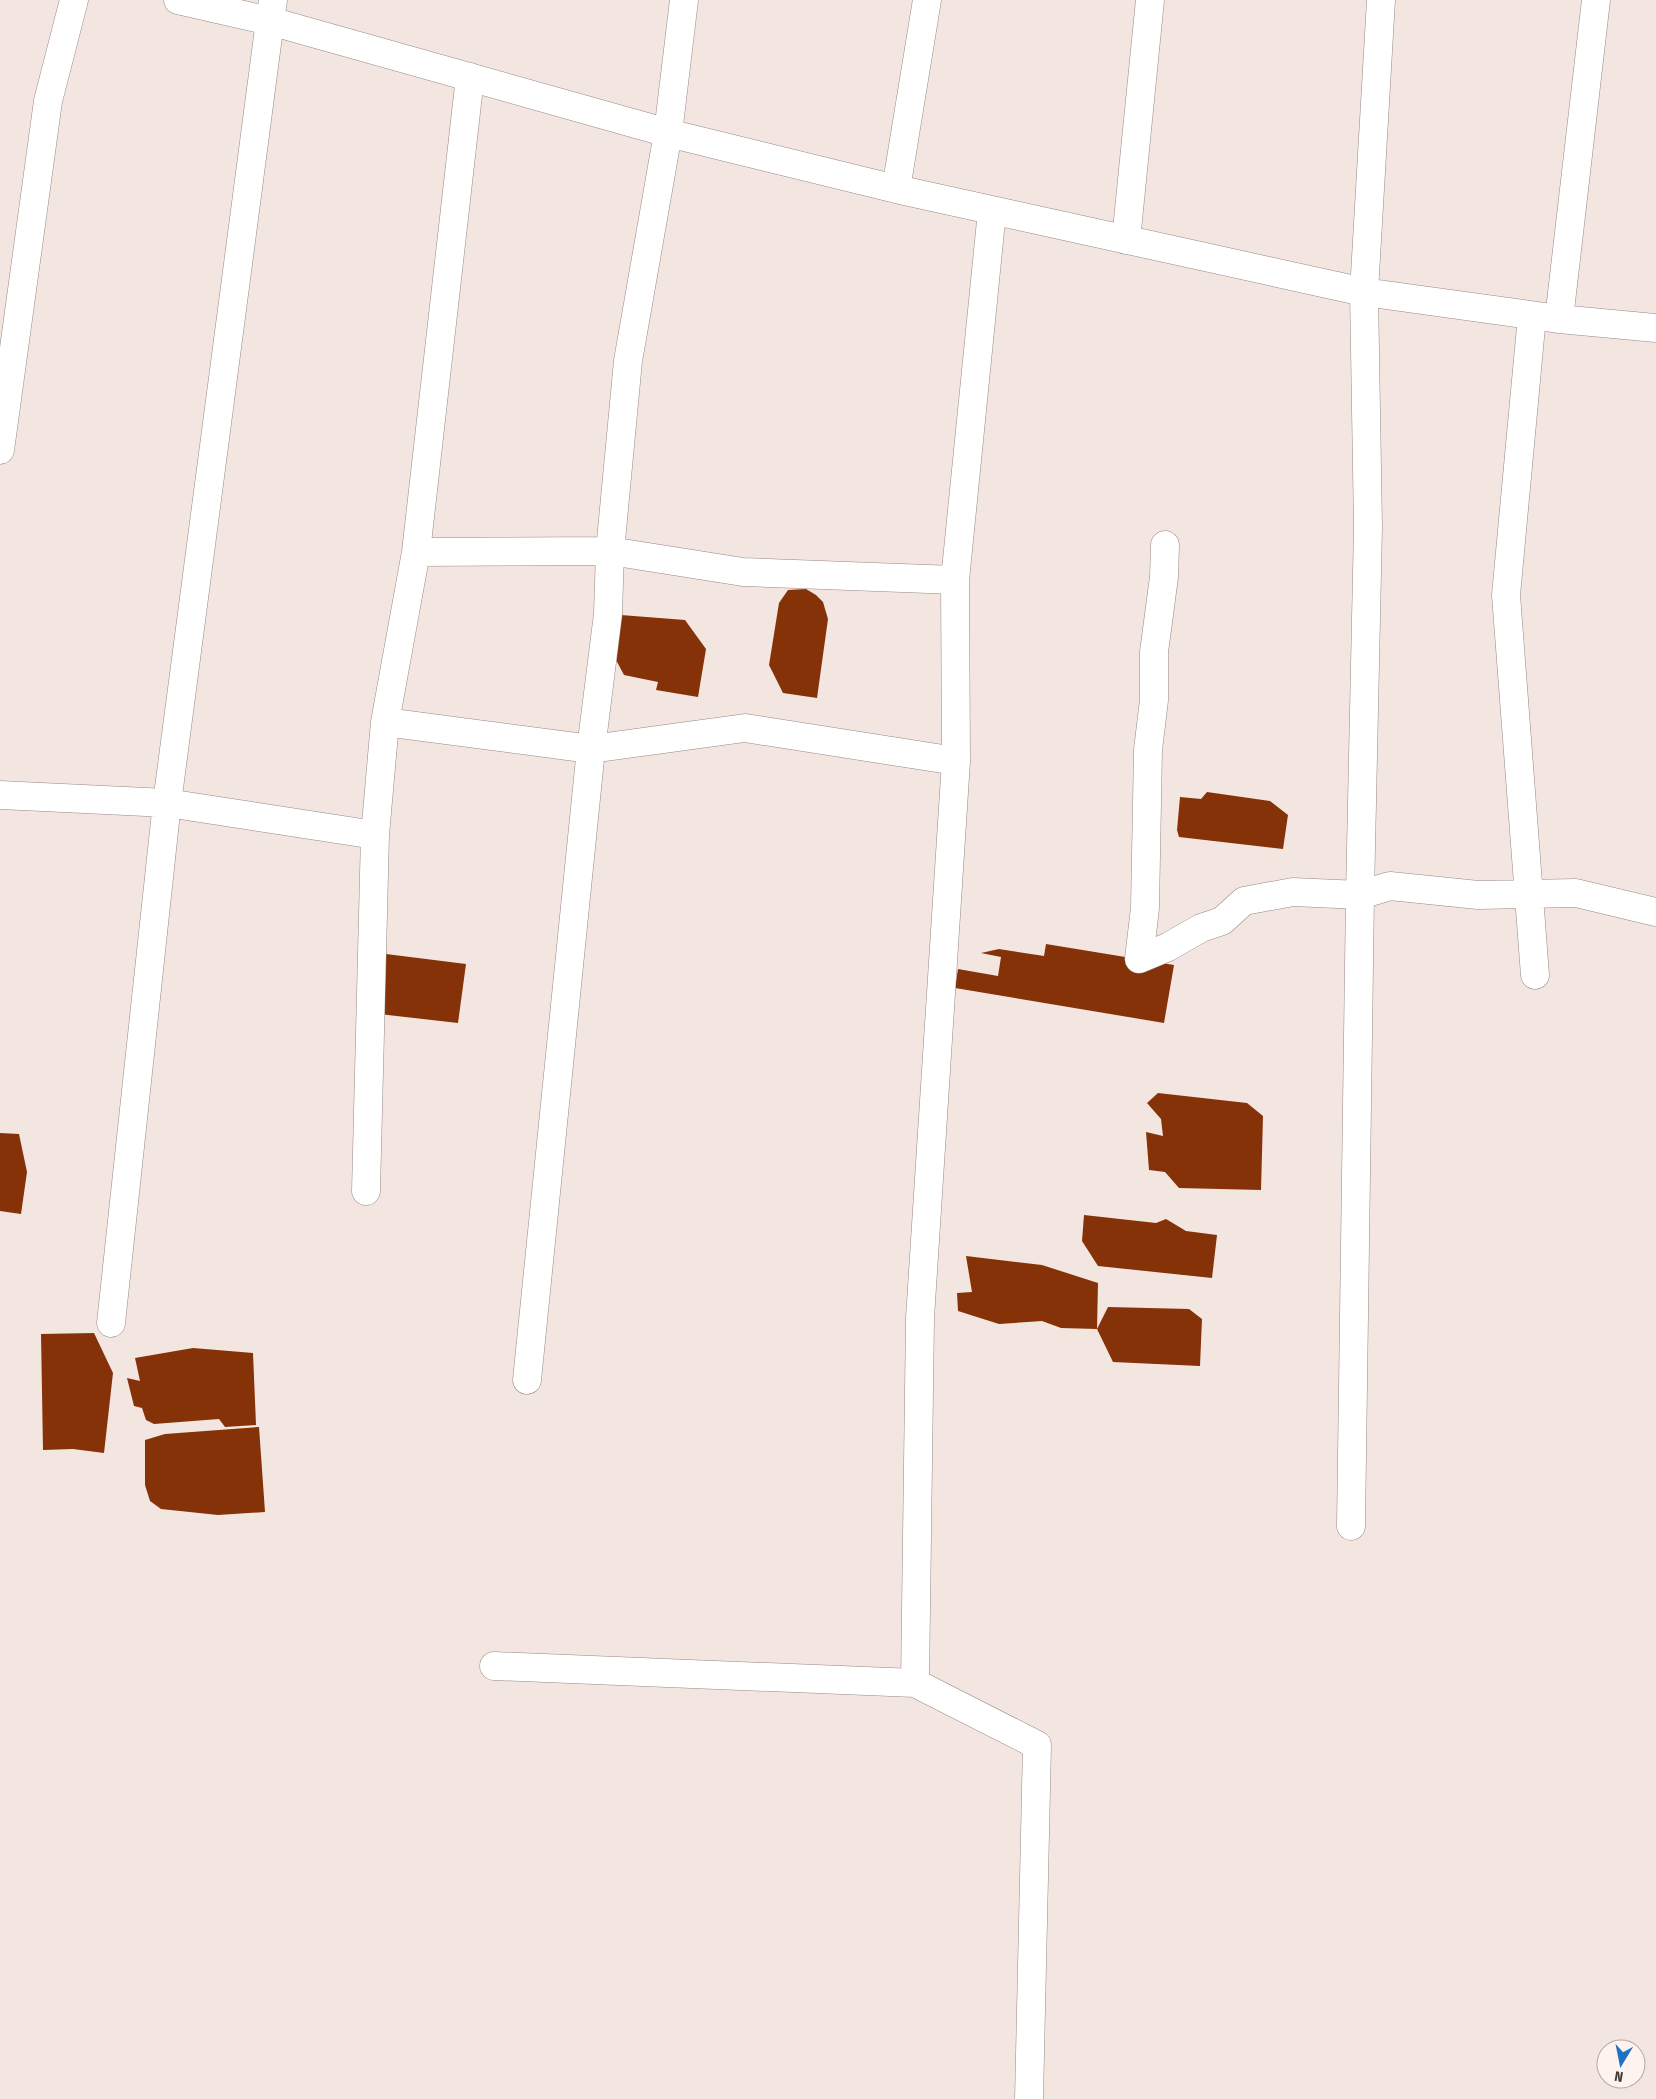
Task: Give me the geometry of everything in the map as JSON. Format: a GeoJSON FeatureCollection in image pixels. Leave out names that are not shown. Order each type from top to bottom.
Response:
{"type":"FeatureCollection","features":[{"type":"Feature","properties":{"kind":"street"},"geometry":{"type":"LineString","coordinates":[[0,450],[48,101],[74,0]]}},
{"type":"Feature","properties":{"kind":"street"},"geometry":{"type":"LineString","coordinates":[[178,0],[272,11],[470,78],[668,133],[992,211],[1364,292],[1546,318],[1656,328]]}},
{"type":"Feature","properties":{"kind":"street"},"geometry":{"type":"LineString","coordinates":[[527,1380],[591,749],[608,614],[610,551],[628,361],[668,133],[684,0]]}},
{"type":"Feature","properties":{"kind":"street"},"geometry":{"type":"LineString","coordinates":[[896,189],[927,0]]}},
{"type":"Feature","properties":{"kind":"street"},"geometry":{"type":"LineString","coordinates":[[1126,240],[1150,0]]}},
{"type":"Feature","properties":{"kind":"street"},"geometry":{"type":"LineString","coordinates":[[1351,1526],[1360,895],[1368,527],[1364,292],[1381,0]]}},
{"type":"Feature","properties":{"kind":"street"},"geometry":{"type":"LineString","coordinates":[[1535,975],[1506,595],[1546,318],[1596,0]]}},
{"type":"Feature","properties":{"kind":"street"},"geometry":{"type":"LineString","coordinates":[[111,1323],[167,803],[272,11]]}},
{"type":"Feature","properties":{"kind":"street"},"geometry":{"type":"LineString","coordinates":[[366,1191],[375,836],[385,722],[416,552],[470,78]]}},
{"type":"Feature","properties":{"kind":"street"},"geometry":{"type":"LineString","coordinates":[[914,1683],[920,1318],[956,761],[955,580],[992,211]]}},
{"type":"Feature","properties":{"kind":"street"},"geometry":{"type":"LineString","coordinates":[[1165,544],[1164,577],[1154,652],[1154,700],[1148,750],[1145,908],[1139,960],[1168,948],[1201,928],[1222,921],[1244,901],[1293,892],[1360,895],[1390,886],[1478,895],[1576,893],[1655,912]]}},
{"type":"Feature","properties":{"kind":"street"},"geometry":{"type":"LineString","coordinates":[[416,552],[610,551],[743,572],[955,580]]}},
{"type":"Feature","properties":{"kind":"street"},"geometry":{"type":"LineString","coordinates":[[385,722],[591,749],[745,728],[956,761]]}},
{"type":"Feature","properties":{"kind":"street"},"geometry":{"type":"LineString","coordinates":[[0,794],[167,803],[375,836]]}},
{"type":"Feature","properties":{"kind":"street"},"geometry":{"type":"LineString","coordinates":[[494,1666],[914,1683],[1037,1745],[1029,2099]]}},
{"type":"Feature","properties":{"kind":"building"},"geometry":{"type":"Polygon","coordinates":[[[806,589],[823,602],[828,619],[817,698],[783,693],[769,665],[779,603],[788,590],[806,589]]]}},
{"type":"Feature","properties":{"kind":"building"},"geometry":{"type":"Polygon","coordinates":[[[608,614],[685,620],[706,649],[698,697],[656,690],[658,682],[624,675],[606,641],[608,614]]]}},
{"type":"Feature","properties":{"kind":"building"},"geometry":{"type":"Polygon","coordinates":[[[1207,792],[1270,801],[1288,815],[1283,849],[1179,837],[1177,830],[1180,797],[1201,799],[1207,792]]]}},
{"type":"Feature","properties":{"kind":"building"},"geometry":{"type":"Polygon","coordinates":[[[1046,944],[1174,965],[1164,1023],[955,988],[958,969],[998,976],[1001,957],[981,953],[999,949],[1044,956],[1046,944]]]}},
{"type":"Feature","properties":{"kind":"building"},"geometry":{"type":"Polygon","coordinates":[[[386,954],[466,964],[458,1023],[379,1014],[386,954]]]}},
{"type":"Feature","properties":{"kind":"building"},"geometry":{"type":"Polygon","coordinates":[[[1158,1093],[1247,1103],[1263,1116],[1261,1190],[1179,1188],[1165,1172],[1149,1170],[1146,1132],[1163,1136],[1161,1119],[1147,1103],[1158,1093]]]}},
{"type":"Feature","properties":{"kind":"building"},"geometry":{"type":"Polygon","coordinates":[[[0,1133],[19,1134],[27,1172],[21,1214],[0,1211],[0,1133]]]}},
{"type":"Feature","properties":{"kind":"building"},"geometry":{"type":"Polygon","coordinates":[[[1084,1215],[1156,1223],[1166,1219],[1186,1231],[1217,1235],[1212,1278],[1098,1266],[1082,1241],[1084,1215]]]}},
{"type":"Feature","properties":{"kind":"building"},"geometry":{"type":"Polygon","coordinates":[[[966,1256],[1042,1265],[1098,1283],[1097,1329],[1061,1328],[1042,1321],[999,1324],[958,1311],[957,1293],[972,1292],[966,1256]]]}},
{"type":"Feature","properties":{"kind":"building"},"geometry":{"type":"Polygon","coordinates":[[[1108,1307],[1189,1309],[1202,1319],[1200,1366],[1113,1362],[1097,1329],[1108,1307]]]}},
{"type":"Feature","properties":{"kind":"building"},"geometry":{"type":"Polygon","coordinates":[[[94,1333],[113,1373],[104,1453],[73,1449],[43,1450],[41,1334],[94,1333]]]}},
{"type":"Feature","properties":{"kind":"building"},"geometry":{"type":"Polygon","coordinates":[[[193,1348],[253,1353],[256,1425],[225,1427],[219,1419],[154,1424],[146,1420],[142,1408],[134,1406],[127,1378],[140,1381],[135,1358],[193,1348]]]}},
{"type":"Feature","properties":{"kind":"building"},"geometry":{"type":"Polygon","coordinates":[[[259,1427],[265,1512],[218,1515],[161,1509],[150,1501],[145,1485],[145,1440],[165,1434],[259,1427]]]}}]}
